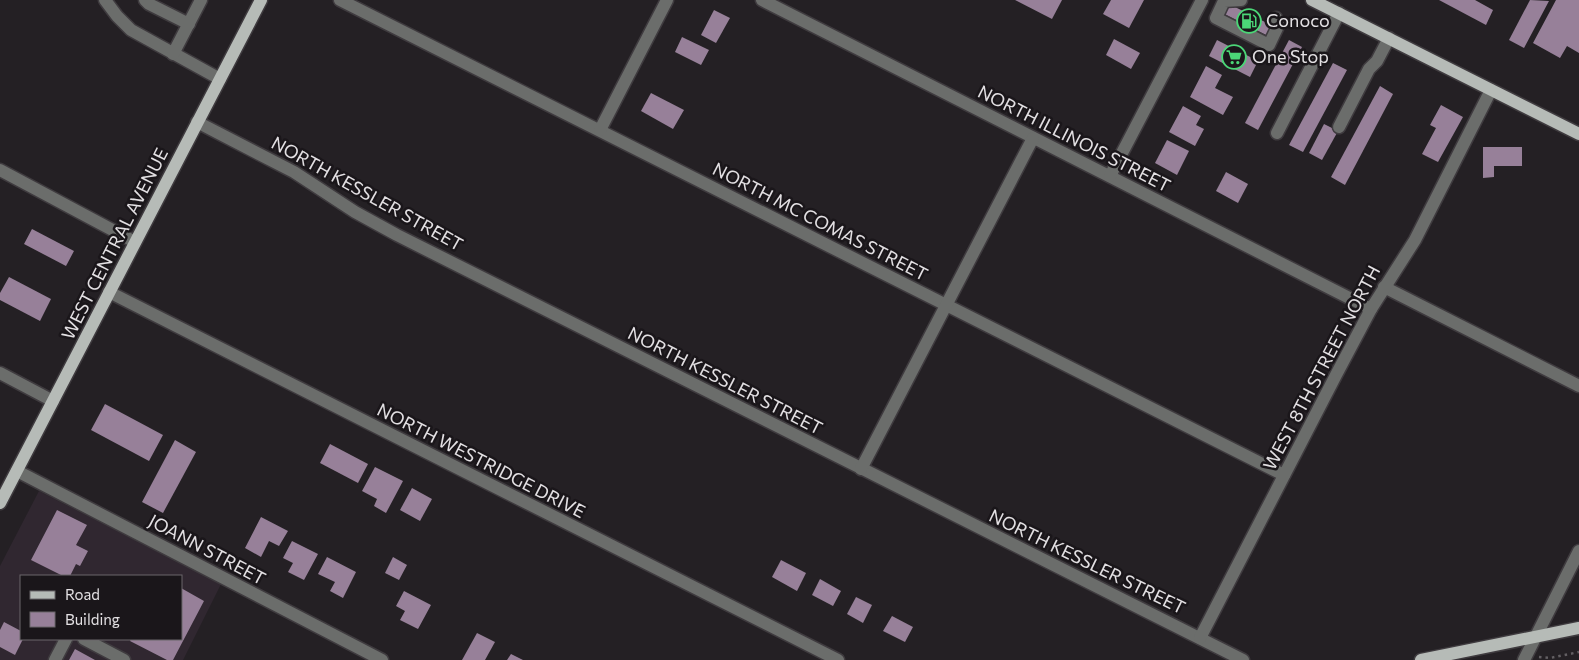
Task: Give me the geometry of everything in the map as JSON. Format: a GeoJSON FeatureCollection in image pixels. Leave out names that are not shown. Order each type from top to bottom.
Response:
{"type":"FeatureCollection","features":[{"type":"Feature","properties":{"kind":"main road","name":"WEST CENTRAL AVENUE"},"geometry":{"type":"LineString","coordinates":[[0,503],[260,0]]}},
{"type":"Feature","properties":{"kind":"main road"},"geometry":{"type":"LineString","coordinates":[[1312,0],[1327,3],[1339,13],[1579,134]]}},
{"type":"Feature","properties":{"kind":"main road"},"geometry":{"type":"LineString","coordinates":[[1421,660],[1579,628]]}},
{"type":"Feature","properties":{"kind":"street"},"geometry":{"type":"LineString","coordinates":[[105,0],[131,30],[220,79]]}},
{"type":"Feature","properties":{"kind":"street"},"geometry":{"type":"LineString","coordinates":[[145,0],[149,4],[189,24]]}},
{"type":"Feature","properties":{"kind":"street"},"geometry":{"type":"LineString","coordinates":[[173,54],[202,0]]}},
{"type":"Feature","properties":{"kind":"street","name":"NORTH MC COMAS STREET"},"geometry":{"type":"LineString","coordinates":[[340,0],[1284,475]]}},
{"type":"Feature","properties":{"kind":"street"},"geometry":{"type":"LineString","coordinates":[[600,130],[667,0]]}},
{"type":"Feature","properties":{"kind":"street","name":"NORTH ILLINOIS STREET"},"geometry":{"type":"LineString","coordinates":[[762,0],[1371,309]]}},
{"type":"Feature","properties":{"kind":"street"},"geometry":{"type":"LineString","coordinates":[[1110,176],[1202,0]]}},
{"type":"Feature","properties":{"kind":"street"},"geometry":{"type":"LineString","coordinates":[[1241,0],[1224,1],[1216,18],[1269,45],[1278,26],[1276,18]]}},
{"type":"Feature","properties":{"kind":"street"},"geometry":{"type":"LineString","coordinates":[[1277,133],[1339,13]]}},
{"type":"Feature","properties":{"kind":"street"},"geometry":{"type":"LineString","coordinates":[[1339,127],[1369,69],[1377,62],[1389,38]]}},
{"type":"Feature","properties":{"kind":"street","name":"WEST 8TH STREET NORTH"},"geometry":{"type":"LineString","coordinates":[[1200,638],[1371,309],[1415,240],[1491,90]]}},
{"type":"Feature","properties":{"kind":"street","name":"NORTH KESSLER STREET"},"geometry":{"type":"LineString","coordinates":[[198,122],[294,172],[355,212],[397,235],[1243,660]]}},
{"type":"Feature","properties":{"kind":"street"},"geometry":{"type":"LineString","coordinates":[[861,469],[1033,138]]}},
{"type":"Feature","properties":{"kind":"street"},"geometry":{"type":"LineString","coordinates":[[0,170],[135,242]]}},
{"type":"Feature","properties":{"kind":"street"},"geometry":{"type":"LineString","coordinates":[[1384,287],[1579,386]]}},
{"type":"Feature","properties":{"kind":"street","name":"NORTH WESTRIDGE DRIVE"},"geometry":{"type":"LineString","coordinates":[[109,292],[838,660]]}},
{"type":"Feature","properties":{"kind":"street"},"geometry":{"type":"LineString","coordinates":[[0,373],[53,401]]}},
{"type":"Feature","properties":{"kind":"street","name":"JOANN STREET"},"geometry":{"type":"LineString","coordinates":[[17,471],[382,660]]}},
{"type":"Feature","properties":{"kind":"street"},"geometry":{"type":"LineString","coordinates":[[1524,660],[1579,551]]}},
{"type":"Feature","properties":{"kind":"street"},"geometry":{"type":"LineString","coordinates":[[55,660],[65,640]]}},
{"type":"Feature","properties":{"kind":"street"},"geometry":{"type":"LineString","coordinates":[[86,640],[124,660]]}},
{"type":"Feature","properties":{"kind":"path"},"geometry":{"type":"LineString","coordinates":[[1537,657],[1550,658],[1579,652]]}},
{"type":"Feature","properties":{"kind":"shaded area"},"geometry":{"type":"Polygon","coordinates":[[[39,491],[221,584],[183,660],[0,660],[0,566],[39,491]]]}},
{"type":"Feature","properties":{"kind":"building"},"geometry":{"type":"Polygon","coordinates":[[[1015,0],[1062,0],[1052,19],[1015,0]]]}},
{"type":"Feature","properties":{"kind":"building"},"geometry":{"type":"Polygon","coordinates":[[[1111,0],[1144,0],[1129,28],[1103,14],[1111,0]]]}},
{"type":"Feature","properties":{"kind":"building"},"geometry":{"type":"Polygon","coordinates":[[[1439,0],[1475,0],[1493,10],[1486,25],[1439,0]]]}},
{"type":"Feature","properties":{"kind":"building"},"geometry":{"type":"Polygon","coordinates":[[[1530,0],[1549,1],[1524,48],[1509,40],[1530,0]]]}},
{"type":"Feature","properties":{"kind":"building"},"geometry":{"type":"Polygon","coordinates":[[[1556,0],[1579,0],[1579,53],[1567,46],[1560,58],[1533,43],[1556,0]]]}},
{"type":"Feature","properties":{"kind":"building"},"geometry":{"type":"Polygon","coordinates":[[[1223,1],[1279,29],[1274,39],[1218,11],[1223,1]]]}},
{"type":"Feature","properties":{"kind":"building"},"geometry":{"type":"Polygon","coordinates":[[[714,10],[730,18],[716,43],[701,35],[714,10]]]}},
{"type":"Feature","properties":{"kind":"building"},"geometry":{"type":"Polygon","coordinates":[[[682,37],[709,50],[701,65],[675,52],[682,37]]]}},
{"type":"Feature","properties":{"kind":"building"},"geometry":{"type":"Polygon","coordinates":[[[1114,39],[1140,53],[1131,69],[1106,55],[1114,39]]]}},
{"type":"Feature","properties":{"kind":"building"},"geometry":{"type":"Polygon","coordinates":[[[1217,40],[1258,61],[1250,77],[1209,56],[1217,40]]]}},
{"type":"Feature","properties":{"kind":"building"},"geometry":{"type":"Polygon","coordinates":[[[1289,40],[1302,47],[1258,130],[1245,123],[1289,40]]]}},
{"type":"Feature","properties":{"kind":"building"},"geometry":{"type":"Polygon","coordinates":[[[1333,63],[1347,70],[1303,152],[1289,145],[1333,63]]]}},
{"type":"Feature","properties":{"kind":"building"},"geometry":{"type":"Polygon","coordinates":[[[1206,66],[1222,75],[1215,88],[1233,97],[1223,115],[1190,97],[1206,66]]]}},
{"type":"Feature","properties":{"kind":"building"},"geometry":{"type":"Polygon","coordinates":[[[1380,86],[1393,94],[1345,185],[1331,177],[1380,86]]]}},
{"type":"Feature","properties":{"kind":"building"},"geometry":{"type":"Polygon","coordinates":[[[651,93],[684,110],[673,129],[641,111],[651,93]]]}},
{"type":"Feature","properties":{"kind":"building"},"geometry":{"type":"Polygon","coordinates":[[[1441,105],[1463,117],[1438,162],[1422,154],[1436,128],[1430,125],[1441,105]]]}},
{"type":"Feature","properties":{"kind":"building"},"geometry":{"type":"Polygon","coordinates":[[[1183,106],[1201,116],[1196,125],[1204,129],[1195,146],[1169,132],[1183,106]]]}},
{"type":"Feature","properties":{"kind":"building"},"geometry":{"type":"Polygon","coordinates":[[[1324,124],[1338,131],[1322,160],[1309,153],[1324,124]]]}},
{"type":"Feature","properties":{"kind":"building"},"geometry":{"type":"Polygon","coordinates":[[[1167,140],[1189,151],[1177,175],[1155,163],[1167,140]]]}},
{"type":"Feature","properties":{"kind":"building"},"geometry":{"type":"Polygon","coordinates":[[[1483,147],[1522,147],[1522,166],[1494,166],[1494,177],[1483,178],[1483,147]]]}},
{"type":"Feature","properties":{"kind":"building"},"geometry":{"type":"Polygon","coordinates":[[[1226,172],[1248,184],[1238,203],[1216,191],[1226,172]]]}},
{"type":"Feature","properties":{"kind":"building"},"geometry":{"type":"Polygon","coordinates":[[[32,229],[74,251],[66,266],[24,244],[32,229]]]}},
{"type":"Feature","properties":{"kind":"building"},"geometry":{"type":"Polygon","coordinates":[[[9,277],[51,299],[40,321],[0,300],[0,293],[9,277]]]}},
{"type":"Feature","properties":{"kind":"building"},"geometry":{"type":"Polygon","coordinates":[[[105,404],[163,435],[149,461],[91,430],[105,404]]]}},
{"type":"Feature","properties":{"kind":"building"},"geometry":{"type":"Polygon","coordinates":[[[175,440],[196,452],[163,513],[142,502],[175,440]]]}},
{"type":"Feature","properties":{"kind":"building"},"geometry":{"type":"Polygon","coordinates":[[[330,444],[368,464],[358,483],[320,463],[330,444]]]}},
{"type":"Feature","properties":{"kind":"building"},"geometry":{"type":"Polygon","coordinates":[[[375,467],[403,481],[386,513],[374,506],[377,499],[362,491],[375,467]]]}},
{"type":"Feature","properties":{"kind":"building"},"geometry":{"type":"Polygon","coordinates":[[[412,488],[432,499],[420,521],[400,510],[412,488]]]}},
{"type":"Feature","properties":{"kind":"building"},"geometry":{"type":"Polygon","coordinates":[[[57,510],[87,525],[76,545],[88,551],[80,566],[76,564],[70,575],[61,575],[31,560],[57,510]]]}},
{"type":"Feature","properties":{"kind":"building"},"geometry":{"type":"Polygon","coordinates":[[[261,517],[288,531],[279,546],[269,541],[261,557],[245,548],[261,517]]]}},
{"type":"Feature","properties":{"kind":"building"},"geometry":{"type":"Polygon","coordinates":[[[292,541],[318,554],[304,580],[288,572],[293,563],[283,558],[292,541]]]}},
{"type":"Feature","properties":{"kind":"building"},"geometry":{"type":"Polygon","coordinates":[[[327,557],[356,572],[343,598],[330,591],[335,582],[318,574],[327,557]]]}},
{"type":"Feature","properties":{"kind":"building"},"geometry":{"type":"Polygon","coordinates":[[[393,557],[407,565],[399,580],[385,573],[393,557]]]}},
{"type":"Feature","properties":{"kind":"building"},"geometry":{"type":"Polygon","coordinates":[[[781,560],[806,573],[797,591],[772,577],[781,560]]]}},
{"type":"Feature","properties":{"kind":"building"},"geometry":{"type":"Polygon","coordinates":[[[820,579],[841,591],[833,606],[812,595],[820,579]]]}},
{"type":"Feature","properties":{"kind":"building"},"geometry":{"type":"Polygon","coordinates":[[[182,589],[204,601],[173,660],[167,660],[130,641],[182,640],[182,589]]]}},
{"type":"Feature","properties":{"kind":"building"},"geometry":{"type":"Polygon","coordinates":[[[404,591],[431,605],[418,629],[400,620],[405,611],[396,606],[404,591]]]}},
{"type":"Feature","properties":{"kind":"building"},"geometry":{"type":"Polygon","coordinates":[[[856,597],[872,605],[863,623],[847,614],[856,597]]]}},
{"type":"Feature","properties":{"kind":"building"},"geometry":{"type":"Polygon","coordinates":[[[892,616],[913,627],[905,642],[883,631],[892,616]]]}},
{"type":"Feature","properties":{"kind":"building"},"geometry":{"type":"Polygon","coordinates":[[[4,622],[20,630],[20,640],[22,640],[15,655],[0,647],[0,630],[4,622]]]}},
{"type":"Feature","properties":{"kind":"building"},"geometry":{"type":"Polygon","coordinates":[[[477,633],[495,642],[485,660],[462,660],[477,633]]]}},
{"type":"Feature","properties":{"kind":"building"},"geometry":{"type":"Polygon","coordinates":[[[75,649],[95,660],[69,660],[75,649]]]}},
{"type":"Feature","properties":{"kind":"building"},"geometry":{"type":"Polygon","coordinates":[[[511,654],[523,660],[507,660],[511,654]]]}},
{"type":"Feature","properties":{"kind":"place","name":"Conoco"},"geometry":{"type":"Point","coordinates":[1249,21]}},
{"type":"Feature","properties":{"kind":"place","name":"One Stop"},"geometry":{"type":"Point","coordinates":[1234,57]}}]}
